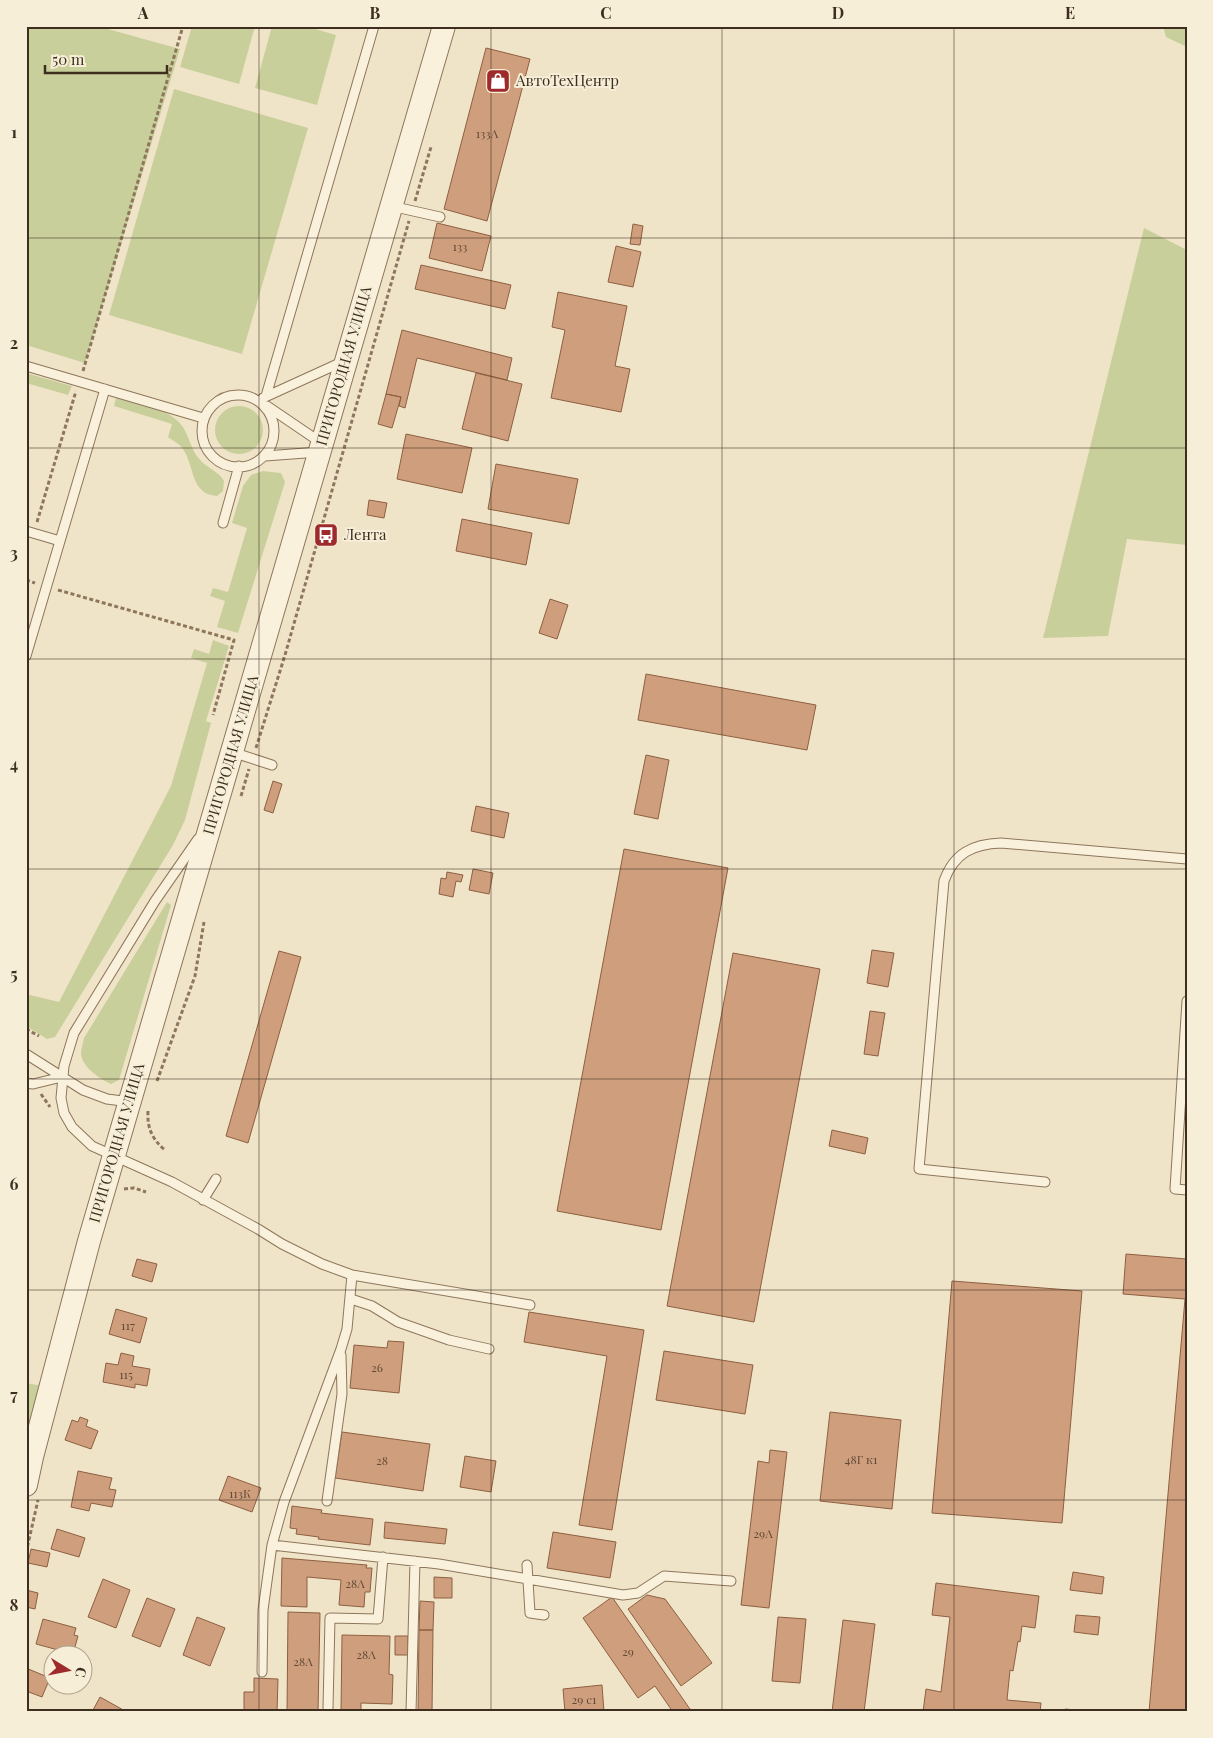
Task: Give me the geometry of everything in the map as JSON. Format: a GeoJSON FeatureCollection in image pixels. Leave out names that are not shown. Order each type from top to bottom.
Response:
{"type":"FeatureCollection","features":[{"type":"Feature","properties":{"kind":"street","name":"ПРИГОРОДНАЯ УЛИЦА"},"geometry":{"type":"LineString","coordinates":[[26,1485],[89,1241],[114,1156],[139,1105],[212,818],[242,755],[320,448],[444,26]]}},
{"type":"Feature","properties":{"kind":"lane"},"geometry":{"type":"LineString","coordinates":[[265,456],[274,439],[273,417],[263,398],[374,26]]}},
{"type":"Feature","properties":{"kind":"lane"},"geometry":{"type":"LineString","coordinates":[[391,206],[440,217]]}},
{"type":"Feature","properties":{"kind":"lane"},"geometry":{"type":"LineString","coordinates":[[263,398],[345,361]]}},
{"type":"Feature","properties":{"kind":"lane"},"geometry":{"type":"LineString","coordinates":[[26,366],[203,418]]}},
{"type":"Feature","properties":{"kind":"lane"},"geometry":{"type":"LineString","coordinates":[[26,656],[105,389]]}},
{"type":"Feature","properties":{"kind":"lane"},"geometry":{"type":"LineString","coordinates":[[238,393],[263,398],[320,448],[265,456],[248,466],[229,466],[211,456],[202,438],[203,418],[216,400],[238,393]]}},
{"type":"Feature","properties":{"kind":"lane"},"geometry":{"type":"LineString","coordinates":[[223,524],[239,466]]}},
{"type":"Feature","properties":{"kind":"lane"},"geometry":{"type":"LineString","coordinates":[[30,532],[60,541]]}},
{"type":"Feature","properties":{"kind":"lane"},"geometry":{"type":"LineString","coordinates":[[242,755],[272,765]]}},
{"type":"Feature","properties":{"kind":"lane"},"geometry":{"type":"LineString","coordinates":[[212,818],[156,902],[74,1033],[68,1048],[62,1077],[61,1098],[64,1113],[72,1127],[80,1137],[92,1146],[172,1182],[282,1244],[322,1264],[352,1275],[530,1305]]}},
{"type":"Feature","properties":{"kind":"lane"},"geometry":{"type":"LineString","coordinates":[[1045,1182],[918,1169],[944,881],[948,870],[954,860],[971,850],[984,844],[1001,843],[1187,859]]}},
{"type":"Feature","properties":{"kind":"lane"},"geometry":{"type":"LineString","coordinates":[[1187,1001],[1175,1189],[1187,1190]]}},
{"type":"Feature","properties":{"kind":"lane"},"geometry":{"type":"LineString","coordinates":[[26,1054],[83,1090],[107,1099],[139,1105]]}},
{"type":"Feature","properties":{"kind":"lane"},"geometry":{"type":"LineString","coordinates":[[26,1083],[33,1084],[62,1077]]}},
{"type":"Feature","properties":{"kind":"lane"},"geometry":{"type":"LineString","coordinates":[[203,1200],[216,1179]]}},
{"type":"Feature","properties":{"kind":"lane"},"geometry":{"type":"LineString","coordinates":[[262,1672],[263,1610],[272,1545],[284,1502],[342,1349],[347,1329],[352,1275]]}},
{"type":"Feature","properties":{"kind":"lane"},"geometry":{"type":"LineString","coordinates":[[351,1299],[372,1306],[398,1322],[440,1337],[489,1349]]}},
{"type":"Feature","properties":{"kind":"lane"},"geometry":{"type":"LineString","coordinates":[[327,1501],[342,1394],[342,1349]]}},
{"type":"Feature","properties":{"kind":"lane"},"geometry":{"type":"LineString","coordinates":[[272,1545],[415,1561],[623,1596],[638,1593],[664,1576],[731,1581]]}},
{"type":"Feature","properties":{"kind":"lane"},"geometry":{"type":"LineString","coordinates":[[328,1708],[330,1618],[378,1619],[383,1557]]}},
{"type":"Feature","properties":{"kind":"lane"},"geometry":{"type":"LineString","coordinates":[[411,1712],[415,1561]]}},
{"type":"Feature","properties":{"kind":"lane"},"geometry":{"type":"LineString","coordinates":[[527,1565],[530,1613],[544,1615]]}},
{"type":"Feature","properties":{"kind":"path"},"geometry":{"type":"LineString","coordinates":[[30,532],[88,354],[182,26]]}},
{"type":"Feature","properties":{"kind":"path"},"geometry":{"type":"LineString","coordinates":[[413,207],[432,140]]}},
{"type":"Feature","properties":{"kind":"path"},"geometry":{"type":"LineString","coordinates":[[238,805],[242,755],[285,654],[410,217]]}},
{"type":"Feature","properties":{"kind":"path"},"geometry":{"type":"LineString","coordinates":[[26,580],[234,640],[213,715]]}},
{"type":"Feature","properties":{"kind":"path"},"geometry":{"type":"LineString","coordinates":[[156,1084],[195,976],[205,918]]}},
{"type":"Feature","properties":{"kind":"path"},"geometry":{"type":"LineString","coordinates":[[26,1029],[39,1036]]}},
{"type":"Feature","properties":{"kind":"path"},"geometry":{"type":"LineString","coordinates":[[139,1105],[148,1120],[150,1131],[157,1143],[165,1150]]}},
{"type":"Feature","properties":{"kind":"green space"},"geometry":{"type":"Polygon","coordinates":[[[26,26],[97,26],[180,49],[85,363],[26,345],[26,26]]]}},
{"type":"Feature","properties":{"kind":"green space"},"geometry":{"type":"Polygon","coordinates":[[[192,26],[255,26],[239,84],[180,67],[192,26]]]}},
{"type":"Feature","properties":{"kind":"green space"},"geometry":{"type":"Polygon","coordinates":[[[272,26],[305,26],[336,35],[317,105],[255,88],[272,26]]]}},
{"type":"Feature","properties":{"kind":"green space"},"geometry":{"type":"Polygon","coordinates":[[[1163,26],[1187,26],[1187,47],[1166,37],[1163,26]]]}},
{"type":"Feature","properties":{"kind":"green space"},"geometry":{"type":"Polygon","coordinates":[[[174,89],[308,128],[242,354],[109,315],[174,89]]]}},
{"type":"Feature","properties":{"kind":"green space"},"geometry":{"type":"Polygon","coordinates":[[[1144,228],[1187,250],[1187,545],[1127,539],[1108,636],[1043,638],[1144,228]]]}},
{"type":"Feature","properties":{"kind":"green space"},"geometry":{"type":"Polygon","coordinates":[[[26,373],[72,386],[68,395],[26,383],[26,373]]]}},
{"type":"Feature","properties":{"kind":"green space"},"geometry":{"type":"Polygon","coordinates":[[[116,398],[152,407],[177,420],[183,427],[198,457],[224,481],[223,491],[217,496],[208,494],[198,485],[183,449],[168,437],[172,424],[114,406],[116,398]]]}},
{"type":"Feature","properties":{"kind":"green space"},"geometry":{"type":"Polygon","coordinates":[[[234,406],[244,406],[256,413],[263,425],[263,435],[256,447],[244,454],[234,454],[226,450],[219,443],[215,435],[215,425],[219,417],[226,410],[234,406]]]}},
{"type":"Feature","properties":{"kind":"green space"},"geometry":{"type":"Polygon","coordinates":[[[263,471],[281,473],[285,482],[238,633],[217,627],[225,601],[210,596],[213,588],[228,592],[247,528],[232,523],[243,486],[251,475],[263,471]]]}},
{"type":"Feature","properties":{"kind":"green space"},"geometry":{"type":"Polygon","coordinates":[[[213,640],[229,646],[206,721],[211,723],[185,820],[173,845],[55,1037],[47,1039],[26,1026],[26,994],[59,1002],[171,786],[207,663],[191,658],[194,649],[209,654],[213,640]]]}},
{"type":"Feature","properties":{"kind":"green space"},"geometry":{"type":"Polygon","coordinates":[[[167,902],[171,905],[119,1080],[111,1084],[97,1076],[82,1059],[84,1038],[167,902]]]}},
{"type":"Feature","properties":{"kind":"green space"},"geometry":{"type":"Polygon","coordinates":[[[45,1382],[26,1443],[26,1383],[37,1385],[45,1382]]]}},
{"type":"Feature","properties":{"kind":"building"},"geometry":{"type":"Polygon","coordinates":[[[486,48],[530,59],[487,221],[444,209],[486,48]]]}},
{"type":"Feature","properties":{"kind":"building"},"geometry":{"type":"Polygon","coordinates":[[[437,223],[491,236],[482,271],[429,258],[437,223]]]}},
{"type":"Feature","properties":{"kind":"building"},"geometry":{"type":"Polygon","coordinates":[[[633,224],[643,226],[640,245],[630,244],[633,224]]]}},
{"type":"Feature","properties":{"kind":"building"},"geometry":{"type":"Polygon","coordinates":[[[616,246],[641,252],[633,287],[608,282],[616,246]]]}},
{"type":"Feature","properties":{"kind":"building"},"geometry":{"type":"Polygon","coordinates":[[[421,265],[511,285],[505,309],[415,289],[421,265]]]}},
{"type":"Feature","properties":{"kind":"building"},"geometry":{"type":"Polygon","coordinates":[[[558,292],[627,306],[615,366],[630,369],[621,412],[551,398],[565,330],[552,327],[558,292]]]}},
{"type":"Feature","properties":{"kind":"building"},"geometry":{"type":"Polygon","coordinates":[[[402,330],[512,358],[507,380],[417,358],[405,408],[399,406],[401,397],[386,394],[402,330]]]}},
{"type":"Feature","properties":{"kind":"building"},"geometry":{"type":"Polygon","coordinates":[[[476,373],[522,384],[508,441],[462,429],[476,373]]]}},
{"type":"Feature","properties":{"kind":"building"},"geometry":{"type":"Polygon","coordinates":[[[386,394],[401,397],[392,428],[378,424],[386,394]]]}},
{"type":"Feature","properties":{"kind":"building"},"geometry":{"type":"Polygon","coordinates":[[[406,434],[472,448],[462,493],[397,479],[406,434]]]}},
{"type":"Feature","properties":{"kind":"building"},"geometry":{"type":"Polygon","coordinates":[[[496,464],[578,479],[569,524],[488,509],[496,464]]]}},
{"type":"Feature","properties":{"kind":"building"},"geometry":{"type":"Polygon","coordinates":[[[369,500],[387,503],[384,518],[367,515],[369,500]]]}},
{"type":"Feature","properties":{"kind":"building"},"geometry":{"type":"Polygon","coordinates":[[[462,519],[532,533],[526,565],[456,551],[462,519]]]}},
{"type":"Feature","properties":{"kind":"building"},"geometry":{"type":"Polygon","coordinates":[[[550,599],[568,605],[557,639],[539,633],[550,599]]]}},
{"type":"Feature","properties":{"kind":"building"},"geometry":{"type":"Polygon","coordinates":[[[646,674],[816,705],[807,750],[638,720],[646,674]]]}},
{"type":"Feature","properties":{"kind":"building"},"geometry":{"type":"Polygon","coordinates":[[[646,755],[669,760],[658,819],[634,814],[646,755]]]}},
{"type":"Feature","properties":{"kind":"building"},"geometry":{"type":"Polygon","coordinates":[[[273,781],[282,784],[273,813],[264,810],[273,781]]]}},
{"type":"Feature","properties":{"kind":"building"},"geometry":{"type":"Polygon","coordinates":[[[476,806],[509,813],[504,838],[471,831],[476,806]]]}},
{"type":"Feature","properties":{"kind":"building"},"geometry":{"type":"Polygon","coordinates":[[[624,849],[728,868],[661,1230],[557,1211],[624,849]]]}},
{"type":"Feature","properties":{"kind":"building"},"geometry":{"type":"Polygon","coordinates":[[[473,869],[493,873],[489,894],[469,890],[473,869]]]}},
{"type":"Feature","properties":{"kind":"building"},"geometry":{"type":"Polygon","coordinates":[[[447,872],[463,875],[461,882],[456,881],[453,897],[439,894],[441,878],[446,879],[447,872]]]}},
{"type":"Feature","properties":{"kind":"building"},"geometry":{"type":"Polygon","coordinates":[[[872,950],[894,953],[888,987],[867,983],[872,950]]]}},
{"type":"Feature","properties":{"kind":"building"},"geometry":{"type":"Polygon","coordinates":[[[279,951],[301,957],[248,1143],[226,1136],[279,951]]]}},
{"type":"Feature","properties":{"kind":"building"},"geometry":{"type":"Polygon","coordinates":[[[733,953],[820,969],[754,1322],[667,1306],[733,953]]]}},
{"type":"Feature","properties":{"kind":"building"},"geometry":{"type":"Polygon","coordinates":[[[870,1011],[885,1013],[878,1056],[864,1054],[870,1011]]]}},
{"type":"Feature","properties":{"kind":"building"},"geometry":{"type":"Polygon","coordinates":[[[832,1130],[868,1138],[865,1154],[829,1146],[832,1130]]]}},
{"type":"Feature","properties":{"kind":"building"},"geometry":{"type":"Polygon","coordinates":[[[1126,1254],[1187,1259],[1187,1712],[1149,1712],[1185,1299],[1123,1294],[1126,1254]]]}},
{"type":"Feature","properties":{"kind":"building"},"geometry":{"type":"Polygon","coordinates":[[[137,1259],[157,1264],[152,1282],[132,1276],[137,1259]]]}},
{"type":"Feature","properties":{"kind":"building"},"geometry":{"type":"Polygon","coordinates":[[[952,1281],[1082,1291],[1062,1523],[932,1513],[952,1281]]]}},
{"type":"Feature","properties":{"kind":"building"},"geometry":{"type":"Polygon","coordinates":[[[116,1309],[147,1318],[140,1343],[109,1334],[116,1309]]]}},
{"type":"Feature","properties":{"kind":"building"},"geometry":{"type":"Polygon","coordinates":[[[529,1312],[644,1330],[612,1530],[579,1525],[607,1356],[524,1342],[529,1312]]]}},
{"type":"Feature","properties":{"kind":"building"},"geometry":{"type":"Polygon","coordinates":[[[388,1341],[404,1342],[399,1393],[350,1388],[354,1345],[387,1348],[388,1341]]]}},
{"type":"Feature","properties":{"kind":"building"},"geometry":{"type":"Polygon","coordinates":[[[664,1351],[753,1365],[745,1414],[656,1400],[664,1351]]]}},
{"type":"Feature","properties":{"kind":"building"},"geometry":{"type":"Polygon","coordinates":[[[121,1353],[134,1356],[132,1366],[150,1369],[147,1386],[135,1384],[135,1388],[103,1382],[106,1363],[118,1365],[121,1353]]]}},
{"type":"Feature","properties":{"kind":"building"},"geometry":{"type":"Polygon","coordinates":[[[830,1412],[901,1420],[892,1509],[820,1501],[830,1412]]]}},
{"type":"Feature","properties":{"kind":"building"},"geometry":{"type":"Polygon","coordinates":[[[80,1417],[88,1420],[86,1426],[98,1431],[91,1449],[65,1440],[72,1420],[78,1422],[80,1417]]]}},
{"type":"Feature","properties":{"kind":"building"},"geometry":{"type":"Polygon","coordinates":[[[342,1432],[430,1444],[423,1491],[335,1478],[342,1432]]]}},
{"type":"Feature","properties":{"kind":"building"},"geometry":{"type":"Polygon","coordinates":[[[770,1450],[787,1452],[769,1608],[741,1605],[758,1461],[769,1463],[770,1450]]]}},
{"type":"Feature","properties":{"kind":"building"},"geometry":{"type":"Polygon","coordinates":[[[465,1456],[496,1461],[491,1492],[460,1487],[465,1456]]]}},
{"type":"Feature","properties":{"kind":"building"},"geometry":{"type":"Polygon","coordinates":[[[78,1471],[112,1478],[109,1489],[116,1490],[112,1507],[91,1503],[89,1511],[71,1507],[78,1471]]]}},
{"type":"Feature","properties":{"kind":"building"},"geometry":{"type":"Polygon","coordinates":[[[228,1476],[261,1488],[252,1512],[219,1500],[228,1476]]]}},
{"type":"Feature","properties":{"kind":"building"},"geometry":{"type":"Polygon","coordinates":[[[292,1506],[322,1510],[321,1513],[373,1519],[370,1545],[318,1539],[319,1537],[296,1534],[297,1529],[290,1528],[292,1506]]]}},
{"type":"Feature","properties":{"kind":"building"},"geometry":{"type":"Polygon","coordinates":[[[385,1522],[447,1529],[445,1544],[384,1538],[385,1522]]]}},
{"type":"Feature","properties":{"kind":"building"},"geometry":{"type":"Polygon","coordinates":[[[57,1529],[85,1538],[79,1557],[51,1549],[57,1529]]]}},
{"type":"Feature","properties":{"kind":"building"},"geometry":{"type":"Polygon","coordinates":[[[553,1532],[616,1542],[610,1578],[547,1568],[553,1532]]]}},
{"type":"Feature","properties":{"kind":"building"},"geometry":{"type":"Polygon","coordinates":[[[31,1549],[50,1553],[47,1567],[28,1563],[31,1549]]]}},
{"type":"Feature","properties":{"kind":"building"},"geometry":{"type":"Polygon","coordinates":[[[282,1558],[367,1565],[366,1568],[372,1568],[370,1592],[365,1592],[364,1607],[339,1605],[341,1580],[307,1577],[307,1607],[281,1606],[282,1558]]]}},
{"type":"Feature","properties":{"kind":"building"},"geometry":{"type":"Polygon","coordinates":[[[1073,1572],[1104,1577],[1102,1594],[1070,1590],[1073,1572]]]}},
{"type":"Feature","properties":{"kind":"building"},"geometry":{"type":"Polygon","coordinates":[[[434,1577],[452,1578],[452,1598],[434,1598],[434,1577]]]}},
{"type":"Feature","properties":{"kind":"building"},"geometry":{"type":"Polygon","coordinates":[[[103,1579],[130,1590],[116,1628],[88,1617],[103,1579]]]}},
{"type":"Feature","properties":{"kind":"building"},"geometry":{"type":"Polygon","coordinates":[[[936,1583],[1039,1596],[1035,1628],[1022,1626],[1013,1671],[1010,1670],[1007,1700],[1041,1703],[1040,1712],[923,1712],[926,1689],[941,1692],[950,1617],[932,1615],[936,1583]]]}},
{"type":"Feature","properties":{"kind":"building"},"geometry":{"type":"Polygon","coordinates":[[[26,1590],[38,1593],[35,1609],[26,1607],[26,1590]]]}},
{"type":"Feature","properties":{"kind":"building"},"geometry":{"type":"Polygon","coordinates":[[[647,1595],[665,1599],[712,1663],[681,1686],[628,1609],[647,1595]]]}},
{"type":"Feature","properties":{"kind":"building"},"geometry":{"type":"Polygon","coordinates":[[[612,1597],[692,1712],[673,1712],[655,1686],[638,1698],[583,1618],[612,1597]]]}},
{"type":"Feature","properties":{"kind":"building"},"geometry":{"type":"Polygon","coordinates":[[[147,1598],[175,1609],[160,1647],[132,1636],[147,1598]]]}},
{"type":"Feature","properties":{"kind":"building"},"geometry":{"type":"Polygon","coordinates":[[[420,1601],[434,1602],[433,1630],[419,1630],[420,1601]]]}},
{"type":"Feature","properties":{"kind":"building"},"geometry":{"type":"Polygon","coordinates":[[[288,1612],[320,1613],[318,1712],[287,1712],[288,1612]]]}},
{"type":"Feature","properties":{"kind":"building"},"geometry":{"type":"Polygon","coordinates":[[[1076,1615],[1100,1617],[1098,1635],[1074,1632],[1076,1615]]]}},
{"type":"Feature","properties":{"kind":"building"},"geometry":{"type":"Polygon","coordinates":[[[197,1617],[225,1628],[210,1666],[183,1655],[197,1617]]]}},
{"type":"Feature","properties":{"kind":"building"},"geometry":{"type":"Polygon","coordinates":[[[778,1617],[806,1619],[800,1683],[772,1681],[778,1617]]]}},
{"type":"Feature","properties":{"kind":"building"},"geometry":{"type":"Polygon","coordinates":[[[43,1619],[76,1628],[74,1635],[78,1636],[75,1646],[43,1646],[36,1644],[43,1619]]]}},
{"type":"Feature","properties":{"kind":"building"},"geometry":{"type":"Polygon","coordinates":[[[843,1620],[875,1624],[864,1712],[832,1712],[843,1620]]]}},
{"type":"Feature","properties":{"kind":"building"},"geometry":{"type":"Polygon","coordinates":[[[419,1630],[433,1630],[432,1712],[418,1712],[419,1630]]]}},
{"type":"Feature","properties":{"kind":"building"},"geometry":{"type":"Polygon","coordinates":[[[342,1635],[390,1636],[389,1674],[393,1675],[392,1704],[361,1703],[361,1712],[341,1712],[342,1635]]]}},
{"type":"Feature","properties":{"kind":"building"},"geometry":{"type":"Polygon","coordinates":[[[395,1636],[408,1636],[408,1655],[395,1655],[395,1636]]]}},
{"type":"Feature","properties":{"kind":"building"},"geometry":{"type":"Polygon","coordinates":[[[26,1668],[42,1675],[42,1696],[42,1697],[26,1691],[26,1668]]]}},
{"type":"Feature","properties":{"kind":"building"},"geometry":{"type":"Polygon","coordinates":[[[254,1678],[278,1679],[277,1712],[244,1712],[244,1692],[254,1692],[254,1678]]]}},
{"type":"Feature","properties":{"kind":"building"},"geometry":{"type":"Polygon","coordinates":[[[602,1685],[604,1712],[565,1712],[563,1689],[602,1685]]]}},
{"type":"Feature","properties":{"kind":"building"},"geometry":{"type":"Polygon","coordinates":[[[100,1697],[127,1712],[92,1712],[100,1697]]]}},
{"type":"Feature","properties":{"kind":"building"},"geometry":{"type":"Polygon","coordinates":[[[1065,1709],[1096,1712],[1065,1712],[1065,1709]]]}},
{"type":"Feature","properties":{"kind":"place","name":"АвтоТехЦентр"},"geometry":{"type":"Point","coordinates":[498,81]}},
{"type":"Feature","properties":{"kind":"place","name":"Лента"},"geometry":{"type":"Point","coordinates":[326,535]}}]}
